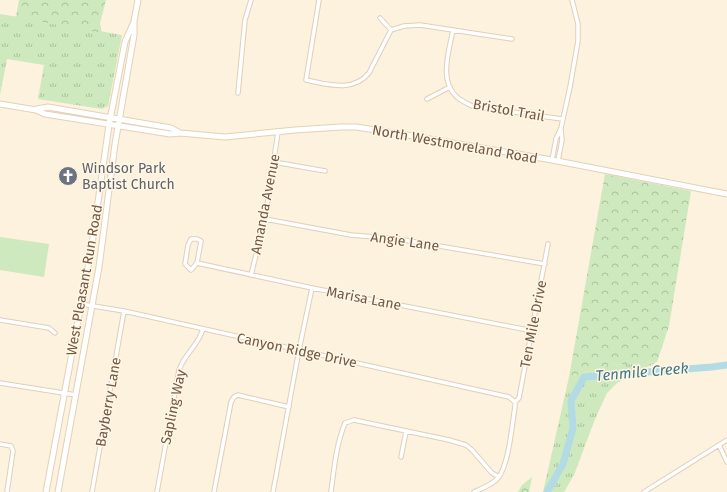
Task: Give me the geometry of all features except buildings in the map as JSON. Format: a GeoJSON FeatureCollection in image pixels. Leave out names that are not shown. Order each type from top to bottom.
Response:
{"type":"FeatureCollection","features":[{"type":"Feature","properties":{"kind":"main road","name":"West Pleasant Run Road"},"geometry":{"type":"LineString","coordinates":[[58,492],[100,267],[118,126],[134,35],[134,21],[138,0]]}},
{"type":"Feature","properties":{"kind":"main road","name":"West Pleasant Run Road"},"geometry":{"type":"LineString","coordinates":[[46,492],[91,251],[110,117],[125,42],[134,21]]}},
{"type":"Feature","properties":{"kind":"main road","name":"North Westmoreland Road"},"geometry":{"type":"LineString","coordinates":[[0,104],[36,110],[45,114],[170,134],[225,137],[356,127],[555,161],[727,194]]}},
{"type":"Feature","properties":{"kind":"main road","name":"North Westmoreland Road"},"geometry":{"type":"LineString","coordinates":[[36,110],[48,108],[110,117],[171,128],[180,134]]}},
{"type":"Feature","properties":{"kind":"main road"},"geometry":{"type":"LineString","coordinates":[[99,193],[109,194]]}},
{"type":"Feature","properties":{"kind":"street"},"geometry":{"type":"LineString","coordinates":[[238,93],[245,20],[251,0]]}},
{"type":"Feature","properties":{"kind":"street"},"geometry":{"type":"LineString","coordinates":[[319,0],[306,80],[345,86],[353,85],[365,78],[369,73],[392,30],[404,26],[420,25],[512,39]]}},
{"type":"Feature","properties":{"kind":"street"},"geometry":{"type":"LineString","coordinates":[[555,161],[562,140],[562,120],[570,87],[578,41],[578,24],[572,0]]}},
{"type":"Feature","properties":{"kind":"street"},"geometry":{"type":"LineString","coordinates":[[380,18],[392,30]]}},
{"type":"Feature","properties":{"kind":"street"},"geometry":{"type":"LineString","coordinates":[[427,99],[450,87],[447,77],[447,63],[453,30]]}},
{"type":"Feature","properties":{"kind":"street","name":"Bristol Trail"},"geometry":{"type":"LineString","coordinates":[[450,87],[459,99],[472,106],[562,120]]}},
{"type":"Feature","properties":{"kind":"street"},"geometry":{"type":"LineString","coordinates":[[555,161],[556,139],[561,128]]}},
{"type":"Feature","properties":{"kind":"street","name":"Amanda Avenue"},"geometry":{"type":"LineString","coordinates":[[251,275],[265,219],[278,132]]}},
{"type":"Feature","properties":{"kind":"street"},"geometry":{"type":"LineString","coordinates":[[274,162],[325,171]]}},
{"type":"Feature","properties":{"kind":"street","name":"Angie Lane"},"geometry":{"type":"LineString","coordinates":[[265,219],[351,235],[398,239],[545,264]]}},
{"type":"Feature","properties":{"kind":"street","name":"Marisa Lane"},"geometry":{"type":"LineString","coordinates":[[197,238],[201,241],[197,263],[191,270],[185,264],[188,245],[191,239],[197,238]]}},
{"type":"Feature","properties":{"kind":"street","name":"Ten Mile Drive"},"geometry":{"type":"LineString","coordinates":[[499,477],[505,463],[509,442],[513,400],[519,398],[548,244]]}},
{"type":"Feature","properties":{"kind":"street","name":"Marisa Lane"},"geometry":{"type":"LineString","coordinates":[[197,263],[312,288],[532,330]]}},
{"type":"Feature","properties":{"kind":"street"},"geometry":{"type":"LineString","coordinates":[[273,492],[312,288]]}},
{"type":"Feature","properties":{"kind":"street","name":"Canyon Ridge Drive"},"geometry":{"type":"LineString","coordinates":[[81,304],[124,311],[513,400]]}},
{"type":"Feature","properties":{"kind":"street","name":"Bayberry Lane"},"geometry":{"type":"LineString","coordinates":[[92,492],[124,311]]}},
{"type":"Feature","properties":{"kind":"street"},"geometry":{"type":"LineString","coordinates":[[0,320],[49,328],[55,333]]}},
{"type":"Feature","properties":{"kind":"street","name":"Sapling Way"},"geometry":{"type":"LineString","coordinates":[[157,492],[179,370],[183,360],[200,339],[203,329]]}},
{"type":"Feature","properties":{"kind":"street"},"geometry":{"type":"LineString","coordinates":[[0,383],[76,396]]}},
{"type":"Feature","properties":{"kind":"street"},"geometry":{"type":"LineString","coordinates":[[214,492],[231,402],[234,397],[238,395],[289,407]]}},
{"type":"Feature","properties":{"kind":"street"},"geometry":{"type":"LineString","coordinates":[[331,492],[338,444],[345,423],[354,420],[466,445],[492,473],[499,477],[490,485],[474,492]]}},
{"type":"Feature","properties":{"kind":"street"},"geometry":{"type":"LineString","coordinates":[[401,457],[406,432]]}},
{"type":"Feature","properties":{"kind":"street"},"geometry":{"type":"LineString","coordinates":[[644,492],[727,440]]}},
{"type":"Feature","properties":{"kind":"street"},"geometry":{"type":"LineString","coordinates":[[0,444],[11,446],[13,451],[7,492]]}},
{"type":"Feature","properties":{"kind":"street"},"geometry":{"type":"LineString","coordinates":[[719,446],[727,462]]}},
{"type":"Feature","properties":{"kind":"green space"},"geometry":{"type":"Polygon","coordinates":[[[19,0],[106,0],[100,23],[102,33],[16,17],[19,0]]]}},
{"type":"Feature","properties":{"kind":"green space"},"geometry":{"type":"Polygon","coordinates":[[[0,14],[122,35],[108,106],[102,109],[38,99],[44,65],[7,59],[0,95],[0,14]]]}},
{"type":"Feature","properties":{"kind":"green space"},"geometry":{"type":"Polygon","coordinates":[[[605,174],[691,191],[669,326],[657,362],[610,365],[569,377],[605,174]]]}},
{"type":"Feature","properties":{"kind":"green space"},"geometry":{"type":"Polygon","coordinates":[[[0,237],[49,244],[44,277],[0,270],[0,237]]]}},
{"type":"Feature","properties":{"kind":"green space"},"geometry":{"type":"Polygon","coordinates":[[[657,362],[617,383],[607,393],[595,419],[574,475],[564,492],[543,492],[569,377],[610,365],[657,362]]]}},
{"type":"Feature","properties":{"kind":"green space"},"geometry":{"type":"Polygon","coordinates":[[[532,477],[529,492],[518,492],[522,485],[532,477]]]}},
{"type":"Feature","properties":{"kind":"waterway","name":"Tenmile Creek"},"geometry":{"type":"LineString","coordinates":[[547,492],[563,464],[573,428],[571,401],[584,377],[727,365]]}},
{"type":"Feature","properties":{"kind":"place","name":"Windsor Park Baptist Church"},"geometry":{"type":"Point","coordinates":[68,176]}}]}
